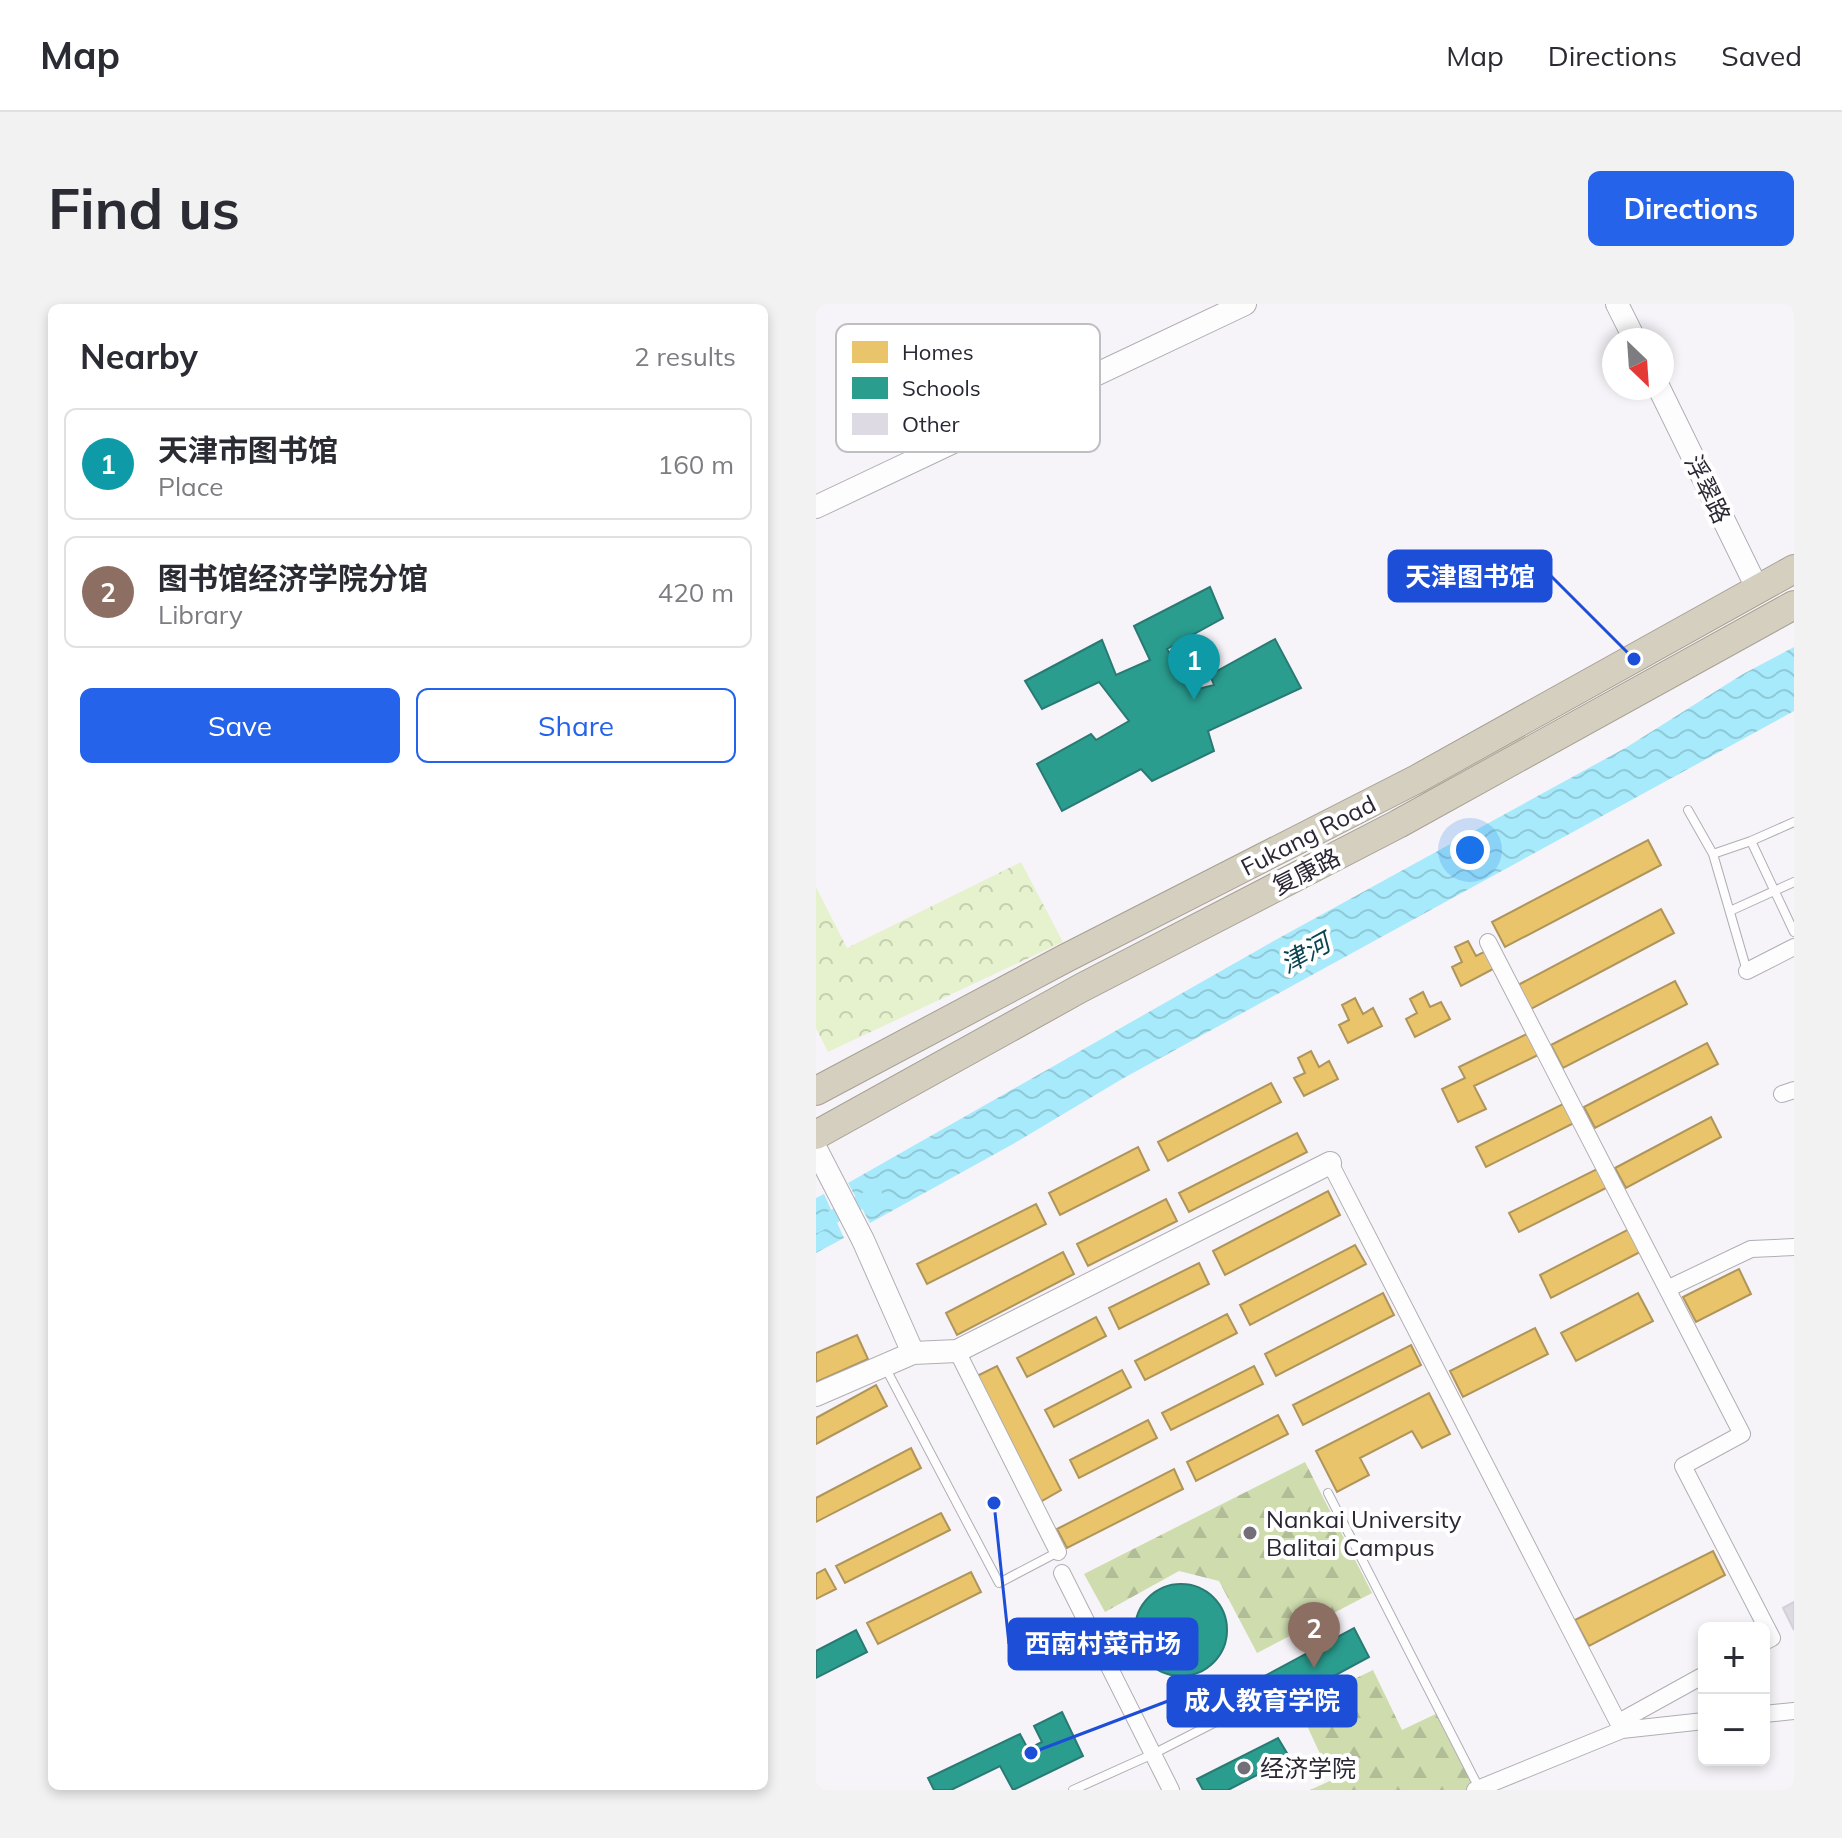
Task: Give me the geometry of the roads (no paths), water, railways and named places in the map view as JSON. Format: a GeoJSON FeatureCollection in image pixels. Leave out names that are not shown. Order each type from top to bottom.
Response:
{"type":"FeatureCollection","features":[{"type":"Feature","properties":{"kind":"highway","name":"Fukang Road"},"geometry":{"type":"LineString","coordinates":[[816,1091],[1066,958],[1417,779],[1794,569]]}},
{"type":"Feature","properties":{"kind":"highway","name":"复康路"},"geometry":{"type":"LineString","coordinates":[[816,1135],[1081,988],[1398,824],[1794,605]]}},
{"type":"Feature","properties":{"kind":"street"},"geometry":{"type":"LineString","coordinates":[[1100,359],[1216,304]]}},
{"type":"Feature","properties":{"kind":"street"},"geometry":{"type":"LineString","coordinates":[[1100,373],[1245,304]]}},
{"type":"Feature","properties":{"kind":"street"},"geometry":{"type":"LineString","coordinates":[[1617,304],[1629,328]]}},
{"type":"Feature","properties":{"kind":"street","name":"浮翠路"},"geometry":{"type":"LineString","coordinates":[[1665,400],[1758,590]]}},
{"type":"Feature","properties":{"kind":"street"},"geometry":{"type":"LineString","coordinates":[[816,495],[906,452]]}},
{"type":"Feature","properties":{"kind":"street"},"geometry":{"type":"LineString","coordinates":[[816,507],[932,452]]}},
{"type":"Feature","properties":{"kind":"street"},"geometry":{"type":"LineString","coordinates":[[1488,942],[1742,1434],[1683,1466],[1764,1622]]}},
{"type":"Feature","properties":{"kind":"street"},"geometry":{"type":"LineString","coordinates":[[1747,971],[1794,947]]}},
{"type":"Feature","properties":{"kind":"street"},"geometry":{"type":"LineString","coordinates":[[816,1149],[863,1240],[913,1353]]}},
{"type":"Feature","properties":{"kind":"street"},"geometry":{"type":"LineString","coordinates":[[816,1395],[913,1353],[957,1351],[1330,1163],[1620,1726]]}},
{"type":"Feature","properties":{"kind":"street"},"geometry":{"type":"LineString","coordinates":[[1667,1289],[1751,1249],[1794,1247]]}},
{"type":"Feature","properties":{"kind":"street"},"geometry":{"type":"LineString","coordinates":[[957,1351],[1058,1552]]}},
{"type":"Feature","properties":{"kind":"street"},"geometry":{"type":"LineString","coordinates":[[1062,1573],[1171,1790]]}},
{"type":"Feature","properties":{"kind":"street"},"geometry":{"type":"LineString","coordinates":[[1477,1789],[1620,1726],[1698,1679]]}},
{"type":"Feature","properties":{"kind":"street"},"geometry":{"type":"LineString","coordinates":[[1770,1713],[1794,1711]]}},
{"type":"Feature","properties":{"kind":"street"},"geometry":{"type":"LineString","coordinates":[[1620,1726],[1698,1721]]}},
{"type":"Feature","properties":{"kind":"lane"},"geometry":{"type":"LineString","coordinates":[[1688,810],[1713,854],[1747,971]]}},
{"type":"Feature","properties":{"kind":"lane"},"geometry":{"type":"LineString","coordinates":[[1713,854],[1794,822]]}},
{"type":"Feature","properties":{"kind":"lane"},"geometry":{"type":"LineString","coordinates":[[1751,841],[1794,932]]}},
{"type":"Feature","properties":{"kind":"lane"},"geometry":{"type":"LineString","coordinates":[[1730,911],[1794,882]]}},
{"type":"Feature","properties":{"kind":"lane"},"geometry":{"type":"LineString","coordinates":[[884,1365],[999,1583],[1058,1552]]}},
{"type":"Feature","properties":{"kind":"lane"},"geometry":{"type":"LineString","coordinates":[[1328,1493],[1477,1789]]}},
{"type":"Feature","properties":{"kind":"lane"},"geometry":{"type":"LineString","coordinates":[[1073,1790],[1153,1754],[1263,1698]]}},
{"type":"Feature","properties":{"kind":"water"},"geometry":{"type":"Polygon","coordinates":[[[1794,647],[1794,711],[1122,1079],[870,1223],[848,1183],[1279,938],[1627,747],[1743,674],[1794,647]]]}},
{"type":"Feature","properties":{"kind":"water"},"geometry":{"type":"Polygon","coordinates":[[[824,1194],[844,1238],[816,1253],[816,1198],[824,1194]]]}},
{"type":"Feature","properties":{"kind":"waterway","name":"津河"},"geometry":{"type":"LineString","coordinates":[[816,1226],[875,1194]]}},
{"type":"Feature","properties":{"kind":"place","name":"天津图书馆"},"geometry":{"type":"Point","coordinates":[1634,659]}},
{"type":"Feature","properties":{"kind":"place","name":"天津市图书馆"},"geometry":{"type":"Point","coordinates":[1194,700]}},
{"type":"Feature","properties":{"kind":"place","name":"西南村菜市场"},"geometry":{"type":"Point","coordinates":[994,1503]}},
{"type":"Feature","properties":{"kind":"place","name":"Nankai University Balitai Campus"},"geometry":{"type":"Point","coordinates":[1250,1533]}},
{"type":"Feature","properties":{"kind":"place","name":"图书馆经济学院分馆"},"geometry":{"type":"Point","coordinates":[1314,1668]}},
{"type":"Feature","properties":{"kind":"place","name":"成人教育学院"},"geometry":{"type":"Point","coordinates":[1031,1753]}},
{"type":"Feature","properties":{"kind":"place","name":"经济学院"},"geometry":{"type":"Point","coordinates":[1244,1768]}}]}
